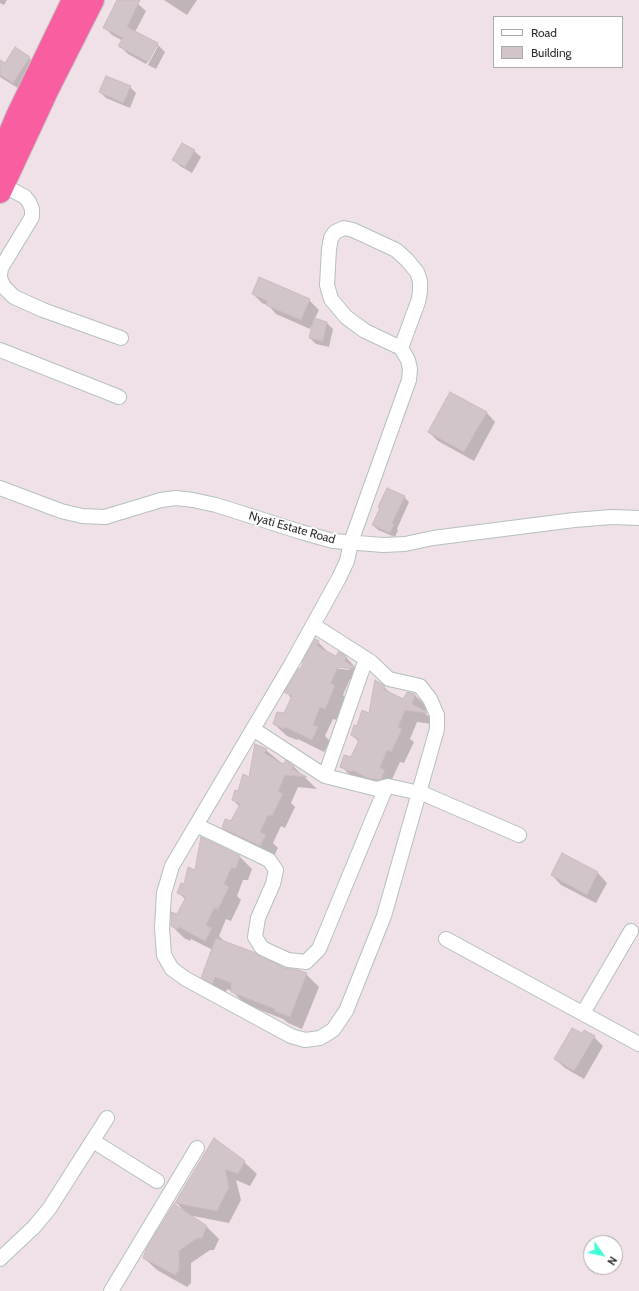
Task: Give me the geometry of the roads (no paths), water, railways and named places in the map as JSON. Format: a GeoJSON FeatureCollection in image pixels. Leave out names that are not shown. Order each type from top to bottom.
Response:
{"type":"FeatureCollection","features":[{"type":"Feature","properties":{"kind":"highway"},"geometry":{"type":"LineString","coordinates":[[0,156],[17,116],[73,0]]}},
{"type":"Feature","properties":{"kind":"highway"},"geometry":{"type":"LineString","coordinates":[[2,189],[48,89],[93,0]]}},
{"type":"Feature","properties":{"kind":"street"},"geometry":{"type":"LineString","coordinates":[[2,189],[24,197],[29,202],[32,209],[32,217],[1,268],[0,277],[4,287],[14,297],[43,310],[120,338]]}},
{"type":"Feature","properties":{"kind":"street"},"geometry":{"type":"LineString","coordinates":[[313,625],[366,659],[389,679],[420,686],[430,699],[437,715],[437,729],[384,916],[346,1011],[332,1030],[320,1038],[305,1040],[291,1036],[186,979],[172,969],[164,955],[162,928],[164,893],[172,866],[253,729],[339,578],[347,561],[351,542],[408,380],[410,369],[408,360],[401,348],[365,331],[346,317],[331,299],[327,285],[329,249],[331,238],[335,232],[344,228],[353,230],[396,250],[417,272],[420,281],[418,302],[401,348]]}},
{"type":"Feature","properties":{"kind":"street"},"geometry":{"type":"LineString","coordinates":[[0,350],[119,397]]}},
{"type":"Feature","properties":{"kind":"street","name":"Nyati Estate Road"},"geometry":{"type":"LineString","coordinates":[[0,488],[61,511],[82,516],[105,517],[161,500],[176,498],[192,500],[216,505],[333,541],[383,545],[405,544],[433,538],[574,520],[612,517],[639,518]]}},
{"type":"Feature","properties":{"kind":"street"},"geometry":{"type":"LineString","coordinates":[[325,776],[366,659]]}},
{"type":"Feature","properties":{"kind":"street"},"geometry":{"type":"LineString","coordinates":[[253,729],[325,776],[377,789],[386,787],[419,793],[519,835]]}},
{"type":"Feature","properties":{"kind":"street"},"geometry":{"type":"LineString","coordinates":[[196,825],[269,860],[276,870],[273,884],[258,918],[255,937],[262,948],[288,960],[306,962],[319,949],[386,787]]}},
{"type":"Feature","properties":{"kind":"street"},"geometry":{"type":"LineString","coordinates":[[583,1013],[631,931]]}},
{"type":"Feature","properties":{"kind":"street"},"geometry":{"type":"LineString","coordinates":[[446,939],[639,1044]]}},
{"type":"Feature","properties":{"kind":"street"},"geometry":{"type":"LineString","coordinates":[[0,1259],[34,1227],[44,1215],[107,1118]]}},
{"type":"Feature","properties":{"kind":"street"},"geometry":{"type":"LineString","coordinates":[[93,1140],[157,1181]]}},
{"type":"Feature","properties":{"kind":"street"},"geometry":{"type":"LineString","coordinates":[[111,1291],[197,1148]]}}]}
